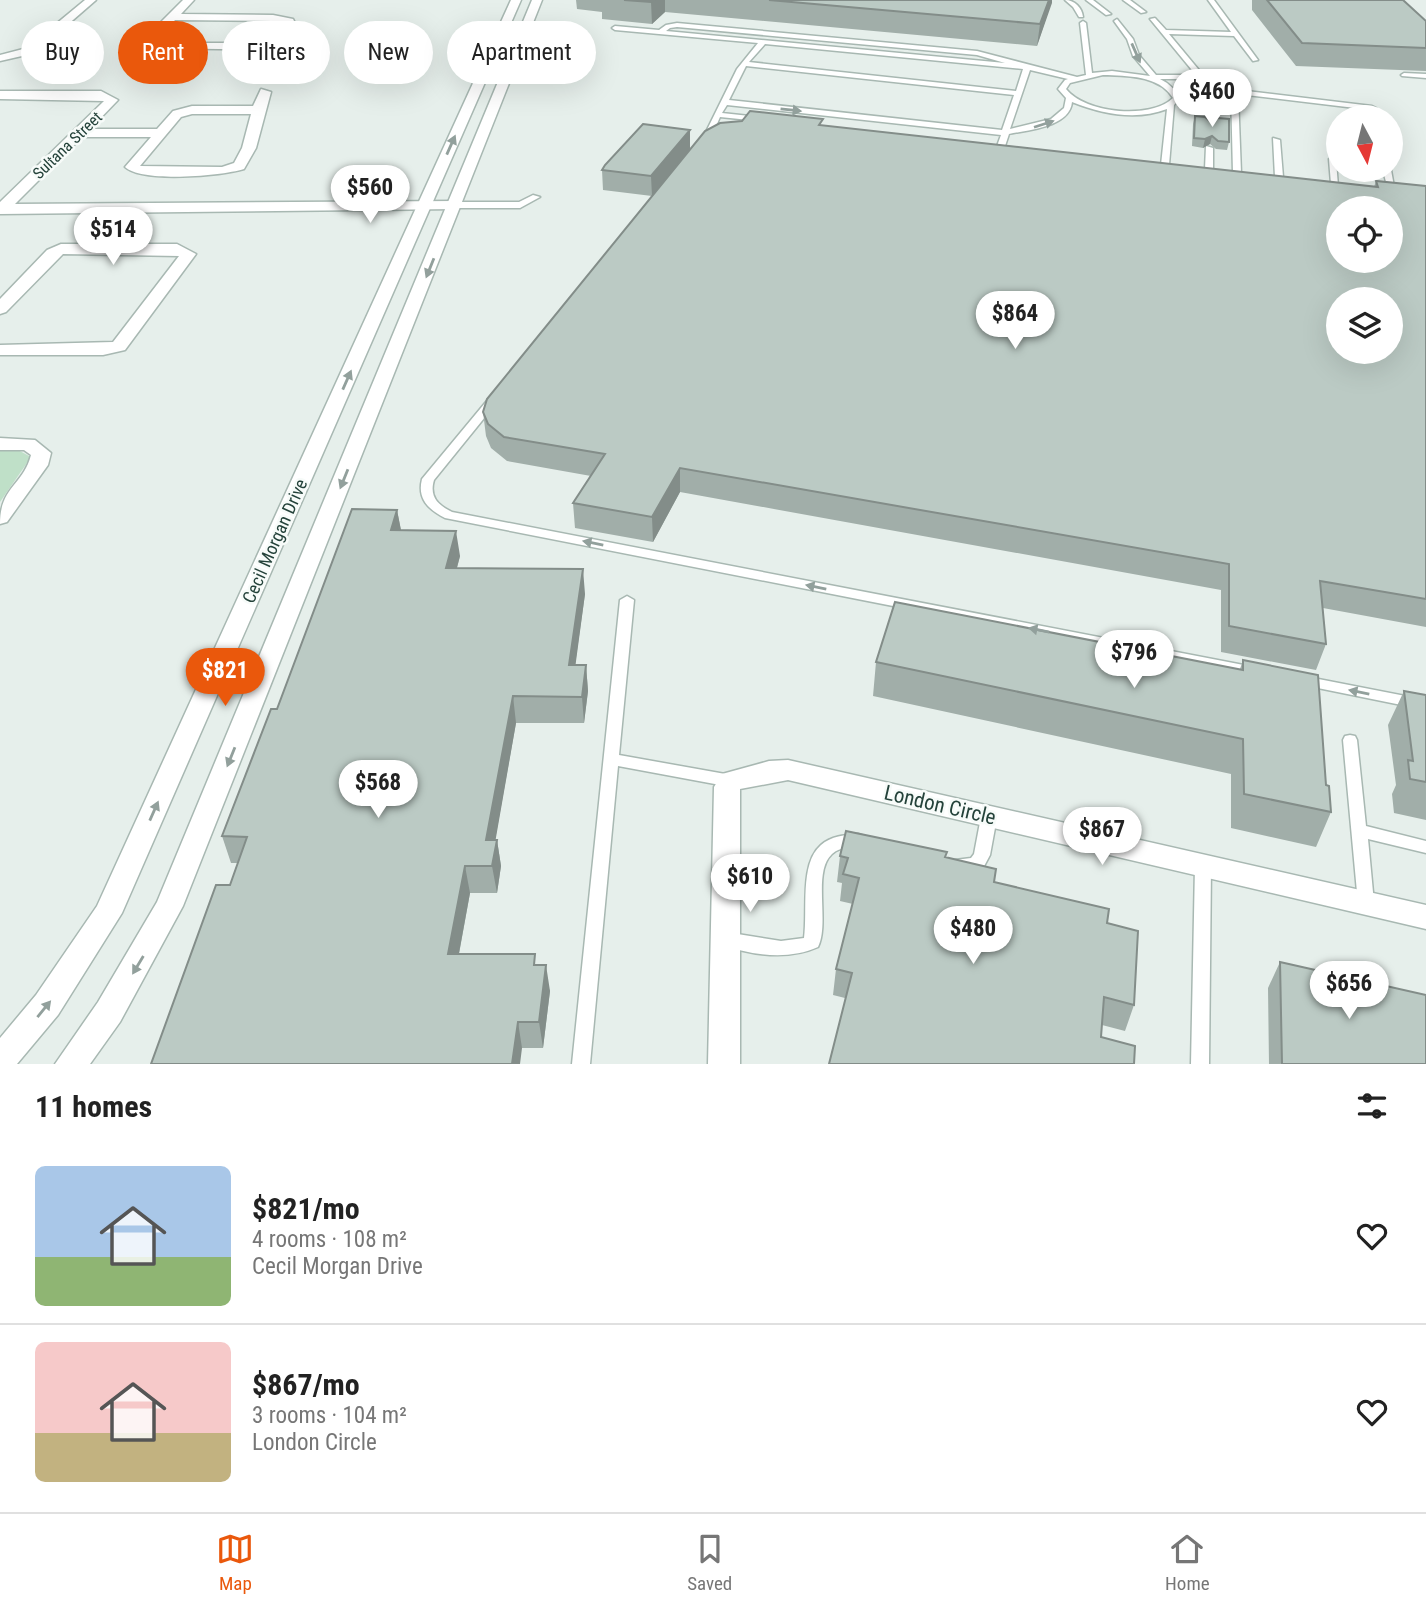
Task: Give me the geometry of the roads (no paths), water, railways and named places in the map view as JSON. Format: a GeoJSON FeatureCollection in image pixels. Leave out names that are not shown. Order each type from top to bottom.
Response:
{"type":"FeatureCollection","features":[{"type":"Feature","properties":{"kind":"street"},"geometry":{"type":"LineString","coordinates":[[0,58],[30,51],[91,0]]}},
{"type":"Feature","properties":{"kind":"street"},"geometry":{"type":"LineString","coordinates":[[189,0],[149,40],[148,46],[222,47]]}},
{"type":"Feature","properties":{"kind":"street","name":"Cecil Morgan Drive"},"geometry":{"type":"LineString","coordinates":[[0,1062],[47,1005],[108,913],[516,0]]}},
{"type":"Feature","properties":{"kind":"street"},"geometry":{"type":"LineString","coordinates":[[71,1064],[109,1012],[169,906],[456,205],[537,0]]}},
{"type":"Feature","properties":{"kind":"street"},"geometry":{"type":"LineString","coordinates":[[172,17],[273,18],[288,21]]}},
{"type":"Feature","properties":{"kind":"street"},"geometry":{"type":"LineString","coordinates":[[258,110],[184,111],[175,115],[133,169],[232,169],[241,165],[253,143],[258,110],[265,92]]}},
{"type":"Feature","properties":{"kind":"street","name":"Sultana Street"},"geometry":{"type":"LineString","coordinates":[[0,95],[111,98],[110,104],[1,209]]}},
{"type":"Feature","properties":{"kind":"street"},"geometry":{"type":"LineString","coordinates":[[80,133],[159,133]]}},
{"type":"Feature","properties":{"kind":"street"},"geometry":{"type":"LineString","coordinates":[[1,209],[456,205]]}},
{"type":"Feature","properties":{"kind":"street"},"geometry":{"type":"LineString","coordinates":[[0,309],[6,295],[52,253],[61,249],[177,249],[188,254],[119,346],[103,350],[0,350]]}},
{"type":"Feature","properties":{"kind":"street"},"geometry":{"type":"LineString","coordinates":[[0,444],[28,444],[41,453],[38,465],[0,517]]}},
{"type":"Feature","properties":{"kind":"street","name":"London Circle"},"geometry":{"type":"LineString","coordinates":[[731,781],[769,771],[788,771],[1426,917]]}},
{"type":"Feature","properties":{"kind":"street"},"geometry":{"type":"LineString","coordinates":[[724,1064],[726,810],[727,787],[731,781]]}},
{"type":"Feature","properties":{"kind":"lane"},"geometry":{"type":"LineString","coordinates":[[1068,0],[1079,9],[1082,19],[1089,74]]}},
{"type":"Feature","properties":{"kind":"lane"},"geometry":{"type":"LineString","coordinates":[[1089,0],[1108,14]]}},
{"type":"Feature","properties":{"kind":"lane"},"geometry":{"type":"LineString","coordinates":[[1126,0],[1143,12]]}},
{"type":"Feature","properties":{"kind":"lane"},"geometry":{"type":"LineString","coordinates":[[1212,0],[1255,60]]}},
{"type":"Feature","properties":{"kind":"lane"},"geometry":{"type":"LineString","coordinates":[[1153,19],[1211,89],[1210,126]]}},
{"type":"Feature","properties":{"kind":"lane"},"geometry":{"type":"LineString","coordinates":[[1117,21],[1130,39],[1136,56],[1157,80],[1176,94],[1211,89],[1348,105]]}},
{"type":"Feature","properties":{"kind":"lane"},"geometry":{"type":"LineString","coordinates":[[660,32],[668,26],[677,25],[977,53],[1074,78],[1089,74],[1157,80],[1202,77]]}},
{"type":"Feature","properties":{"kind":"lane"},"geometry":{"type":"LineString","coordinates":[[615,28],[1027,68]]}},
{"type":"Feature","properties":{"kind":"lane"},"geometry":{"type":"LineString","coordinates":[[1166,32],[1236,34]]}},
{"type":"Feature","properties":{"kind":"lane"},"geometry":{"type":"LineString","coordinates":[[700,148],[745,64],[763,42]]}},
{"type":"Feature","properties":{"kind":"lane"},"geometry":{"type":"LineString","coordinates":[[745,64],[1019,93]]}},
{"type":"Feature","properties":{"kind":"lane"},"geometry":{"type":"LineString","coordinates":[[1001,146],[1027,68]]}},
{"type":"Feature","properties":{"kind":"lane"},"geometry":{"type":"LineString","coordinates":[[1404,75],[1426,76]]}},
{"type":"Feature","properties":{"kind":"lane"},"geometry":{"type":"LineString","coordinates":[[1074,78],[1062,89],[1069,98],[1090,107],[1120,112],[1150,112],[1171,105],[1177,98],[1176,94]]}},
{"type":"Feature","properties":{"kind":"lane"},"geometry":{"type":"LineString","coordinates":[[1223,171],[1234,91]]}},
{"type":"Feature","properties":{"kind":"lane"},"geometry":{"type":"LineString","coordinates":[[723,102],[1005,133],[1060,117],[1068,109],[1069,98]]}},
{"type":"Feature","properties":{"kind":"lane"},"geometry":{"type":"LineString","coordinates":[[1166,165],[1171,105]]}},
{"type":"Feature","properties":{"kind":"lane"},"geometry":{"type":"LineString","coordinates":[[718,115],[772,121]]}},
{"type":"Feature","properties":{"kind":"lane"},"geometry":{"type":"LineString","coordinates":[[1276,140],[1279,177]]}},
{"type":"Feature","properties":{"kind":"lane"},"geometry":{"type":"LineString","coordinates":[[988,145],[1015,148]]}},
{"type":"Feature","properties":{"kind":"lane"},"geometry":{"type":"LineString","coordinates":[[1209,148],[1223,171]]}},
{"type":"Feature","properties":{"kind":"lane"},"geometry":{"type":"LineString","coordinates":[[1152,163],[1176,166]]}},
{"type":"Feature","properties":{"kind":"lane"},"geometry":{"type":"LineString","coordinates":[[1198,168],[1251,174]]}},
{"type":"Feature","properties":{"kind":"lane"},"geometry":{"type":"LineString","coordinates":[[1265,176],[1290,179]]}},
{"type":"Feature","properties":{"kind":"lane"},"geometry":{"type":"LineString","coordinates":[[1390,182],[1392,190]]}},
{"type":"Feature","properties":{"kind":"lane"},"geometry":{"type":"LineString","coordinates":[[1324,183],[1347,185]]}},
{"type":"Feature","properties":{"kind":"lane"},"geometry":{"type":"LineString","coordinates":[[1380,189],[1403,191]]}},
{"type":"Feature","properties":{"kind":"lane"},"geometry":{"type":"LineString","coordinates":[[456,205],[520,205],[536,197]]}},
{"type":"Feature","properties":{"kind":"lane"},"geometry":{"type":"LineString","coordinates":[[500,391],[428,479],[425,494],[440,511],[463,518],[1263,673]]}},
{"type":"Feature","properties":{"kind":"lane"},"geometry":{"type":"LineString","coordinates":[[581,1064],[627,600]]}},
{"type":"Feature","properties":{"kind":"lane"},"geometry":{"type":"LineString","coordinates":[[1290,679],[1426,705]]}},
{"type":"Feature","properties":{"kind":"lane"},"geometry":{"type":"LineString","coordinates":[[1349,740],[1366,904]]}},
{"type":"Feature","properties":{"kind":"lane"},"geometry":{"type":"LineString","coordinates":[[611,759],[731,781]]}},
{"type":"Feature","properties":{"kind":"lane"},"geometry":{"type":"LineString","coordinates":[[938,860],[967,866],[976,864],[982,855],[989,817]]}},
{"type":"Feature","properties":{"kind":"lane"},"geometry":{"type":"LineString","coordinates":[[1360,831],[1426,847]]}},
{"type":"Feature","properties":{"kind":"lane"},"geometry":{"type":"LineString","coordinates":[[725,939],[769,947],[806,945],[813,936],[818,863],[824,847],[847,840],[874,844]]}},
{"type":"Feature","properties":{"kind":"lane"},"geometry":{"type":"LineString","coordinates":[[1200,1064],[1203,866]]}}]}
